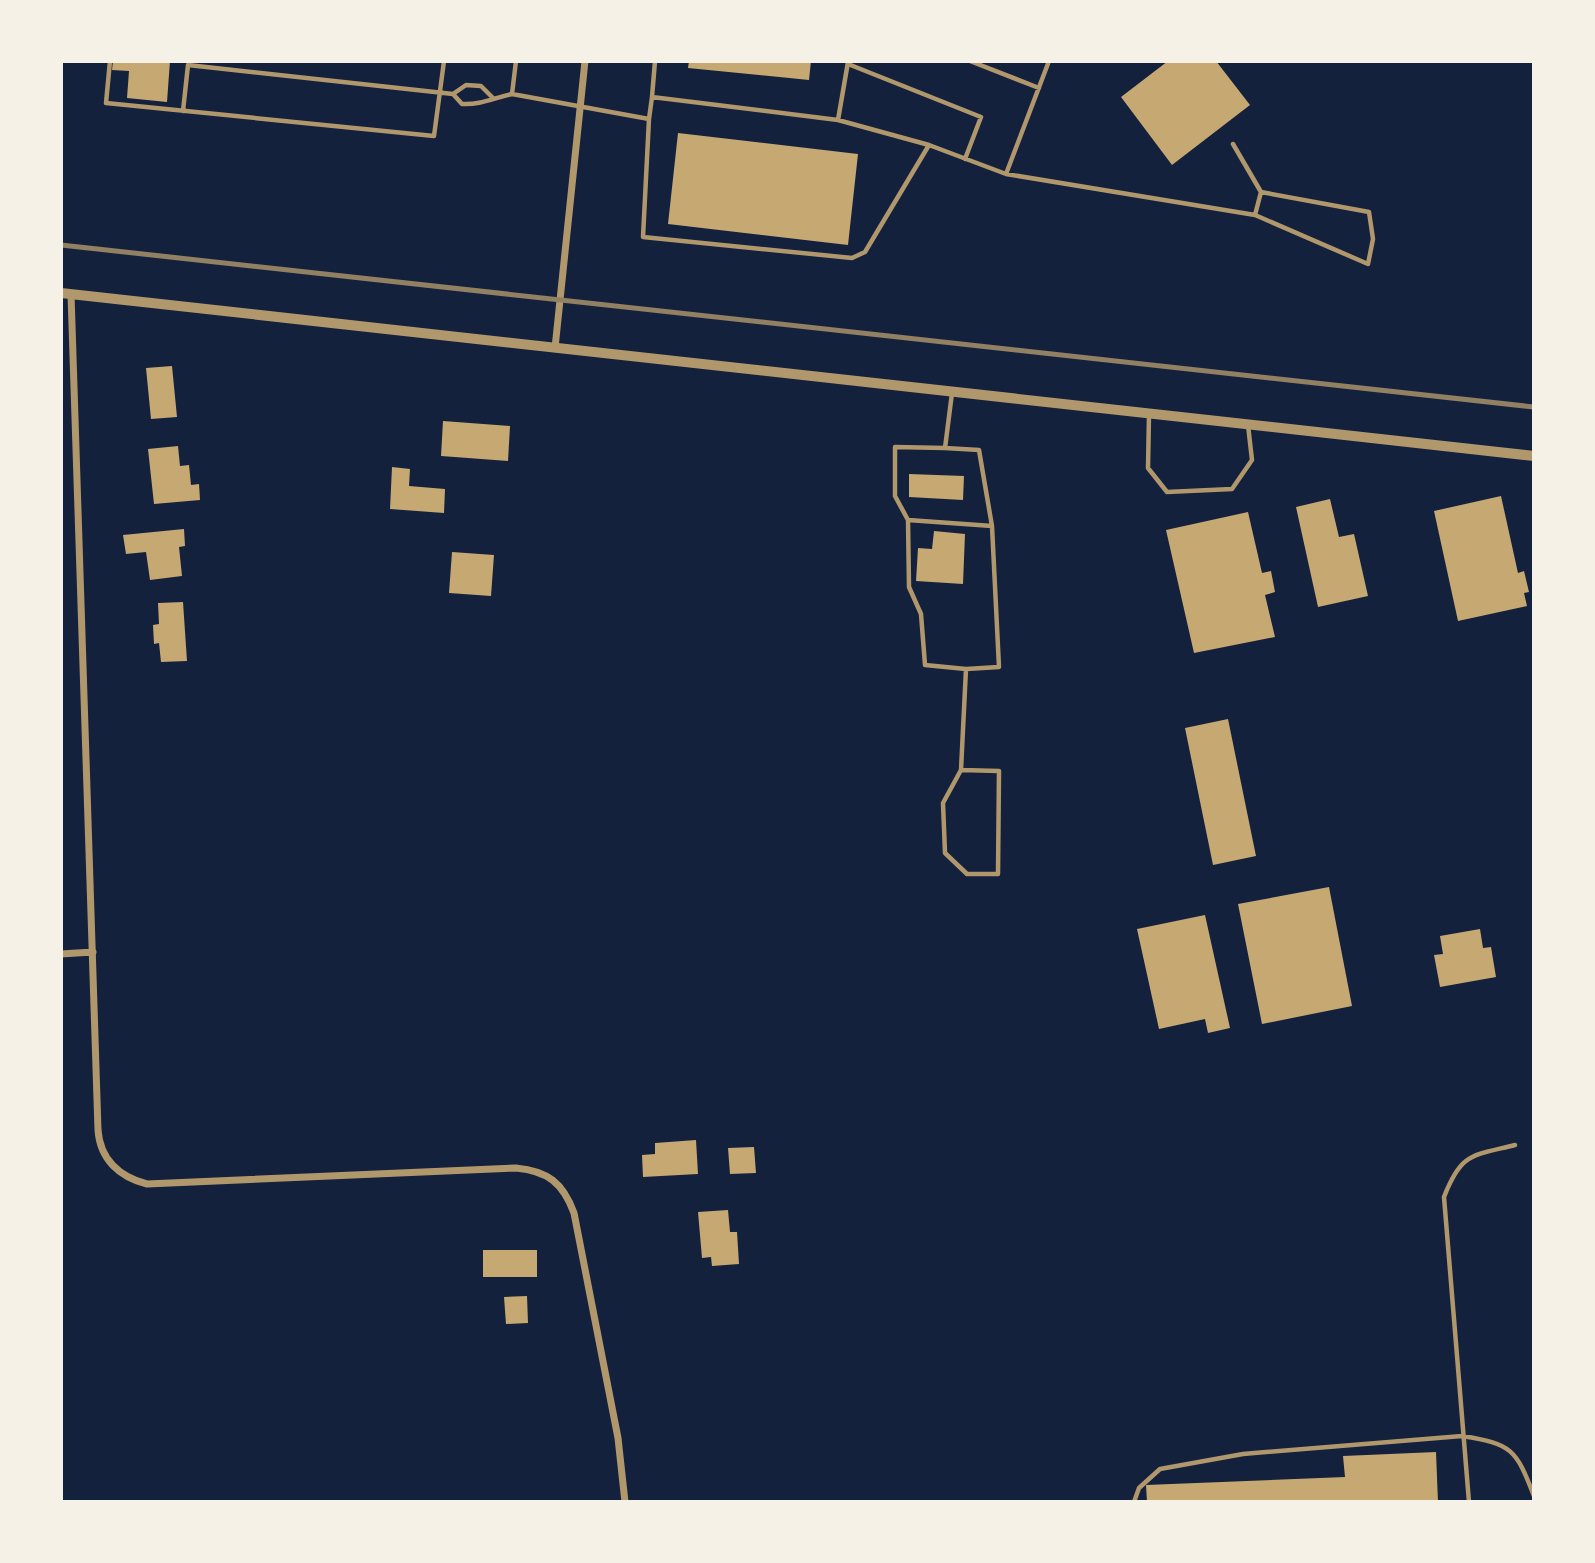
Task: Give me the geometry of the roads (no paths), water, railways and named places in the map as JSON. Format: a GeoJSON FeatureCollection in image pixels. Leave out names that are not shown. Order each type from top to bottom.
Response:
{"type":"FeatureCollection","features":[{"type":"Feature","properties":{"kind":"street"},"geometry":{"type":"LineString","coordinates":[[555,348],[585,61]]}},
{"type":"Feature","properties":{"kind":"street"},"geometry":{"type":"LineString","coordinates":[[625,1502],[620,1448],[569,1200],[560,1186],[544,1172],[516,1168],[175,1185],[147,1184],[122,1175],[103,1155],[98,1140],[93,952],[66,294],[1534,456]]}},
{"type":"Feature","properties":{"kind":"street"},"geometry":{"type":"LineString","coordinates":[[61,954],[93,952]]}},
{"type":"Feature","properties":{"kind":"lane"},"geometry":{"type":"LineString","coordinates":[[110,61],[106,103],[434,135],[442,92],[444,61]]}},
{"type":"Feature","properties":{"kind":"lane"},"geometry":{"type":"LineString","coordinates":[[512,94],[516,61]]}},
{"type":"Feature","properties":{"kind":"lane"},"geometry":{"type":"LineString","coordinates":[[655,61],[643,237],[852,258],[865,252],[929,145]]}},
{"type":"Feature","properties":{"kind":"lane"},"geometry":{"type":"LineString","coordinates":[[971,61],[1039,88]]}},
{"type":"Feature","properties":{"kind":"lane"},"geometry":{"type":"LineString","coordinates":[[1006,174],[1049,61]]}},
{"type":"Feature","properties":{"kind":"lane"},"geometry":{"type":"LineString","coordinates":[[838,120],[848,62],[981,117],[965,159]]}},
{"type":"Feature","properties":{"kind":"lane"},"geometry":{"type":"LineString","coordinates":[[183,111],[189,63],[442,92],[453,94],[462,104],[482,104],[492,98],[512,94],[649,119]]}},
{"type":"Feature","properties":{"kind":"lane"},"geometry":{"type":"LineString","coordinates":[[453,94],[466,85],[481,86],[492,98]]}},
{"type":"Feature","properties":{"kind":"lane"},"geometry":{"type":"LineString","coordinates":[[652,97],[838,120],[929,145],[1006,174],[1255,215],[1368,264],[1373,239],[1368,212],[1261,192]]}},
{"type":"Feature","properties":{"kind":"lane"},"geometry":{"type":"LineString","coordinates":[[1233,144],[1261,192],[1255,215]]}},
{"type":"Feature","properties":{"kind":"lane"},"geometry":{"type":"LineString","coordinates":[[945,448],[952,393]]}},
{"type":"Feature","properties":{"kind":"lane"},"geometry":{"type":"LineString","coordinates":[[1149,415],[1148,468],[1167,492],[1232,489],[1252,460],[1248,424]]}},
{"type":"Feature","properties":{"kind":"lane"},"geometry":{"type":"LineString","coordinates":[[895,447],[945,448],[979,450],[992,526],[999,667],[966,669],[925,664],[920,614],[909,587],[908,520],[895,496],[895,447]]}},
{"type":"Feature","properties":{"kind":"lane"},"geometry":{"type":"LineString","coordinates":[[908,520],[992,526]]}},
{"type":"Feature","properties":{"kind":"lane"},"geometry":{"type":"LineString","coordinates":[[961,770],[999,771],[998,874],[967,874],[945,853],[943,803],[961,770],[966,669]]}},
{"type":"Feature","properties":{"kind":"lane"},"geometry":{"type":"LineString","coordinates":[[1469,1502],[1444,1197],[1455,1168],[1476,1154],[1515,1145]]}},
{"type":"Feature","properties":{"kind":"lane"},"geometry":{"type":"LineString","coordinates":[[1134,1502],[1146,1478],[1160,1469],[1243,1454],[1462,1436],[1498,1442],[1514,1453],[1534,1496]]}},
{"type":"Feature","properties":{"kind":"railway"},"geometry":{"type":"LineString","coordinates":[[61,245],[1534,407]]}}]}
